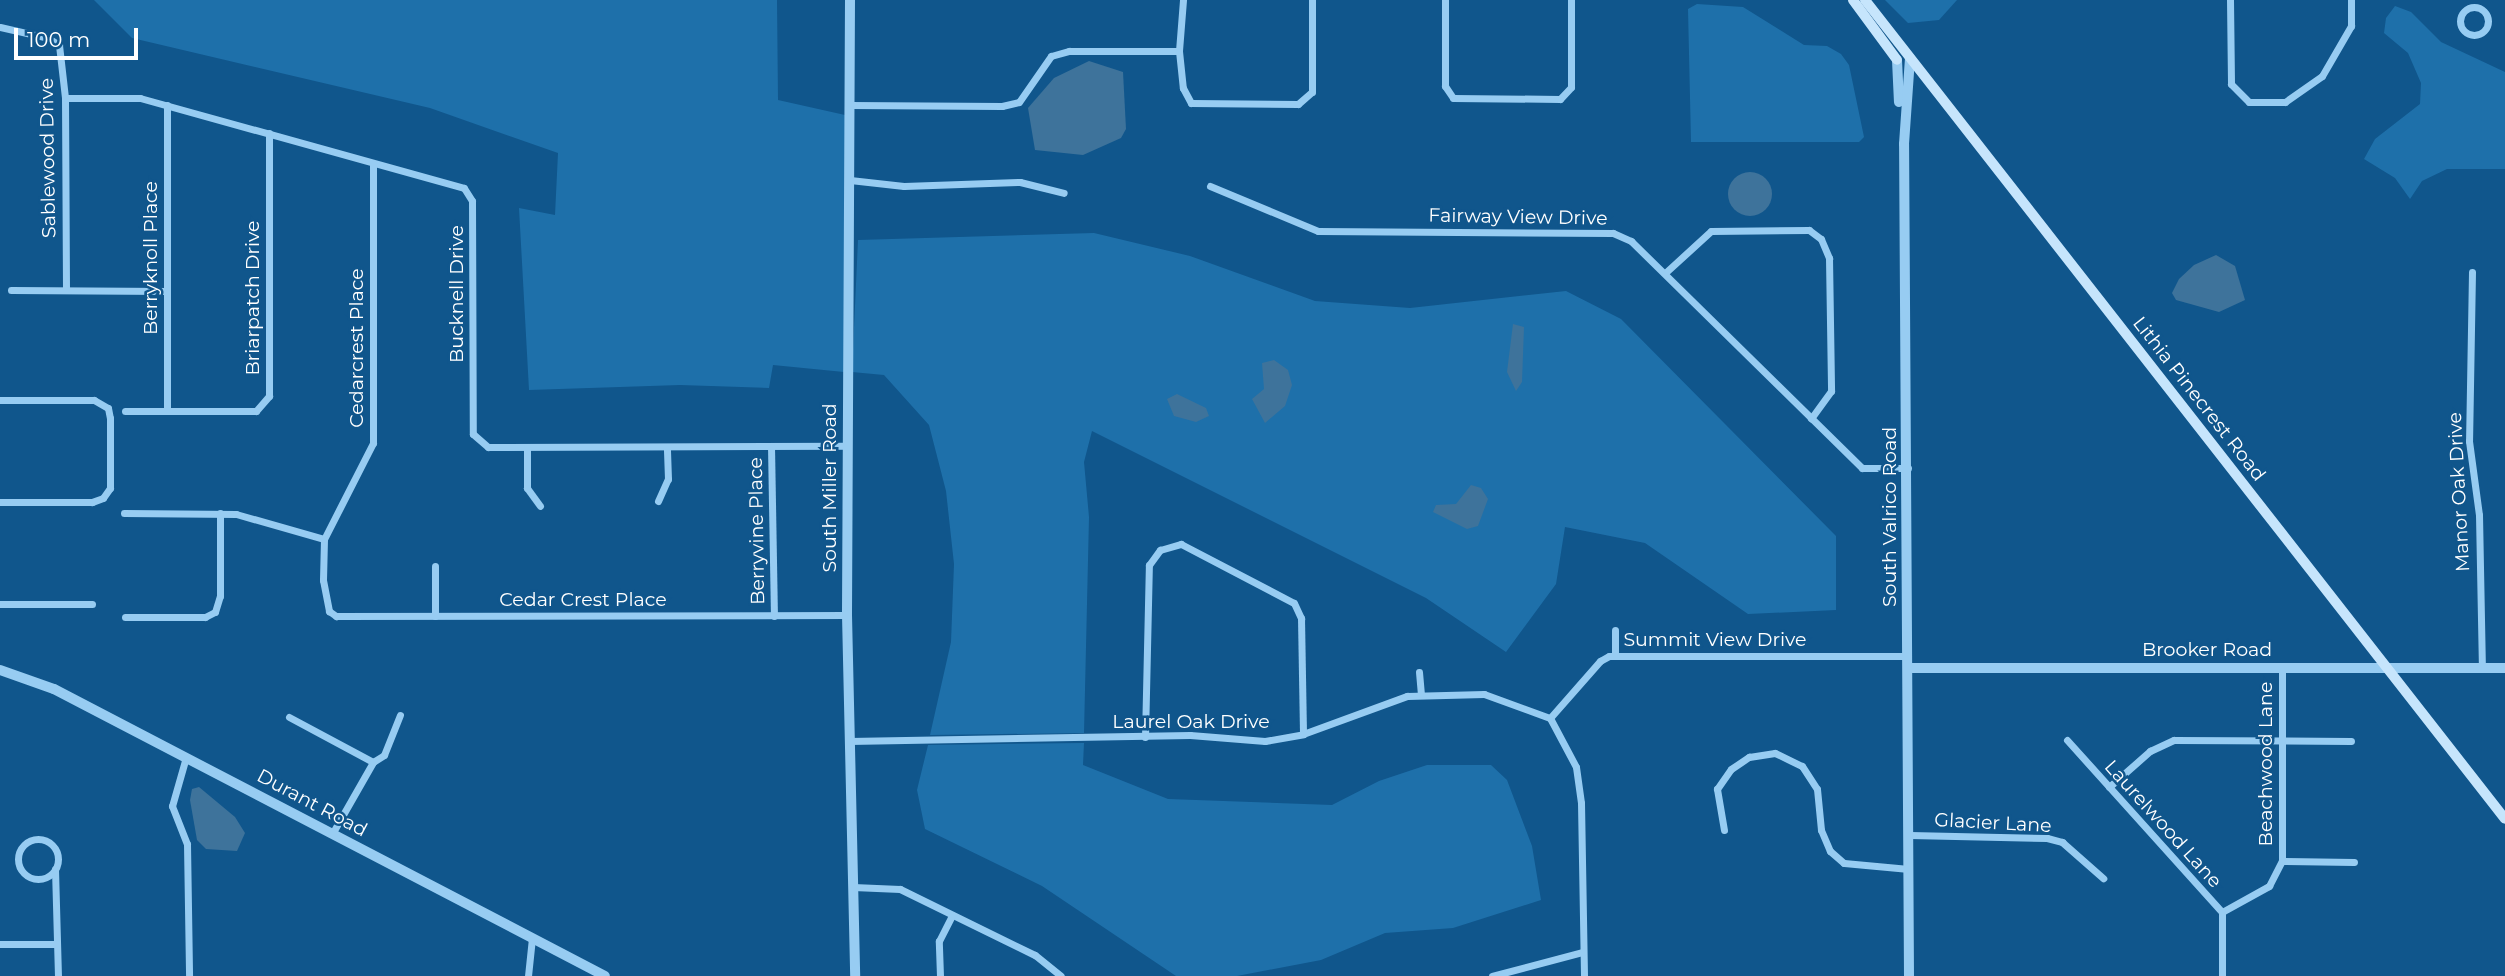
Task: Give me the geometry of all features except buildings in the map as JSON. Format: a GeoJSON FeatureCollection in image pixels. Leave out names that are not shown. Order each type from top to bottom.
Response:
{"type":"FeatureCollection","features":[{"type":"Feature","properties":{"kind":"main road"},"geometry":{"type":"LineString","coordinates":[[1853,0],[1897,60]]}},
{"type":"Feature","properties":{"kind":"main road","name":"Lithia Pinecrest Road"},"geometry":{"type":"LineString","coordinates":[[1866,0],[2505,819]]}},
{"type":"Feature","properties":{"kind":"street","name":"South Miller Road"},"geometry":{"type":"LineString","coordinates":[[850,0],[847,615],[855,976]]}},
{"type":"Feature","properties":{"kind":"street"},"geometry":{"type":"LineString","coordinates":[[1182,0],[1179,51],[1183,88],[1191,103],[1298,104],[1312,92],[1312,0]]}},
{"type":"Feature","properties":{"kind":"street"},"geometry":{"type":"LineString","coordinates":[[1445,0],[1445,86],[1454,98],[1560,99],[1571,87],[1571,0]]}},
{"type":"Feature","properties":{"kind":"street"},"geometry":{"type":"LineString","coordinates":[[2230,0],[2231,84],[2249,102],[2285,102],[2322,76],[2351,26],[2351,0]]}},
{"type":"Feature","properties":{"kind":"street","name":"Sablewood Drive"},"geometry":{"type":"LineString","coordinates":[[0,27],[48,38],[59,45],[65,98],[66,290]]}},
{"type":"Feature","properties":{"kind":"street"},"geometry":{"type":"LineString","coordinates":[[850,105],[1002,106],[1019,102],[1051,56],[1069,51],[1179,51]]}},
{"type":"Feature","properties":{"kind":"street","name":"South Valrico Road"},"geometry":{"type":"LineString","coordinates":[[1909,976],[1904,144],[1910,58]]}},
{"type":"Feature","properties":{"kind":"street"},"geometry":{"type":"LineString","coordinates":[[1897,60],[1904,144]]}},
{"type":"Feature","properties":{"kind":"street","name":"Bucknell Drive"},"geometry":{"type":"LineString","coordinates":[[65,98],[140,98],[464,188],[472,201],[473,434],[488,447],[847,446]]}},
{"type":"Feature","properties":{"kind":"street","name":"Berryknoll Place"},"geometry":{"type":"LineString","coordinates":[[167,105],[167,411]]}},
{"type":"Feature","properties":{"kind":"street","name":"Briarpatch Drive"},"geometry":{"type":"LineString","coordinates":[[125,411],[256,411],[269,396],[269,133]]}},
{"type":"Feature","properties":{"kind":"street","name":"Cedarcrest Place"},"geometry":{"type":"LineString","coordinates":[[324,605],[324,539],[373,443],[373,164]]}},
{"type":"Feature","properties":{"kind":"street"},"geometry":{"type":"LineString","coordinates":[[850,180],[904,186],[1020,181],[1064,192]]}},
{"type":"Feature","properties":{"kind":"street","name":"Fairway View Drive"},"geometry":{"type":"LineString","coordinates":[[1210,186],[1318,231],[1613,233],[1631,241],[1665,273],[1862,468],[1908,468]]}},
{"type":"Feature","properties":{"kind":"street"},"geometry":{"type":"LineString","coordinates":[[1665,273],[1711,231],[1809,230],[1821,239],[1829,258],[1831,391],[1811,419]]}},
{"type":"Feature","properties":{"kind":"street","name":"Manor Oak Drive"},"geometry":{"type":"LineString","coordinates":[[2472,272],[2469,441],[2479,515],[2482,668]]}},
{"type":"Feature","properties":{"kind":"street"},"geometry":{"type":"LineString","coordinates":[[11,290],[167,291]]}},
{"type":"Feature","properties":{"kind":"street"},"geometry":{"type":"LineString","coordinates":[[0,400],[94,400],[103,402],[110,418],[110,488],[103,498],[92,502],[0,502]]}},
{"type":"Feature","properties":{"kind":"street","name":"Berryvine Place"},"geometry":{"type":"LineString","coordinates":[[771,446],[774,616]]}},
{"type":"Feature","properties":{"kind":"street"},"geometry":{"type":"LineString","coordinates":[[527,447],[527,488],[540,506]]}},
{"type":"Feature","properties":{"kind":"street"},"geometry":{"type":"LineString","coordinates":[[658,501],[668,480],[667,447]]}},
{"type":"Feature","properties":{"kind":"street"},"geometry":{"type":"LineString","coordinates":[[124,513],[220,513],[324,539]]}},
{"type":"Feature","properties":{"kind":"street"},"geometry":{"type":"LineString","coordinates":[[125,617],[205,617],[215,612],[220,596],[220,513]]}},
{"type":"Feature","properties":{"kind":"street"},"geometry":{"type":"LineString","coordinates":[[1145,737],[1149,565],[1160,550],[1181,544],[1294,603],[1301,618],[1303,734]]}},
{"type":"Feature","properties":{"kind":"street"},"geometry":{"type":"LineString","coordinates":[[435,566],[435,616]]}},
{"type":"Feature","properties":{"kind":"street"},"geometry":{"type":"LineString","coordinates":[[0,604],[92,604]]}},
{"type":"Feature","properties":{"kind":"street","name":"Cedar Crest Place"},"geometry":{"type":"LineString","coordinates":[[324,605],[336,615],[847,615]]}},
{"type":"Feature","properties":{"kind":"street"},"geometry":{"type":"LineString","coordinates":[[1615,630],[1615,656]]}},
{"type":"Feature","properties":{"kind":"street","name":"Summit View Drive"},"geometry":{"type":"LineString","coordinates":[[1550,718],[1600,661],[1615,656],[1908,656]]}},
{"type":"Feature","properties":{"kind":"street","name":"Brooker Road"},"geometry":{"type":"LineString","coordinates":[[1908,668],[2505,668]]}},
{"type":"Feature","properties":{"kind":"street","name":"Beachwood Lane"},"geometry":{"type":"LineString","coordinates":[[2222,912],[2269,887],[2282,861],[2282,668]]}},
{"type":"Feature","properties":{"kind":"street","name":"Durant Road"},"geometry":{"type":"LineString","coordinates":[[0,670],[54,689],[604,976]]}},
{"type":"Feature","properties":{"kind":"street"},"geometry":{"type":"LineString","coordinates":[[1419,672],[1420,695]]}},
{"type":"Feature","properties":{"kind":"street","name":"Laurel Oak Drive"},"geometry":{"type":"LineString","coordinates":[[849,741],[1145,737],[1265,741],[1303,734],[1407,696],[1420,695],[1484,694],[1550,718]]}},
{"type":"Feature","properties":{"kind":"street"},"geometry":{"type":"LineString","coordinates":[[332,834],[373,762],[384,755],[400,715]]}},
{"type":"Feature","properties":{"kind":"street"},"geometry":{"type":"LineString","coordinates":[[289,717],[373,762]]}},
{"type":"Feature","properties":{"kind":"street"},"geometry":{"type":"LineString","coordinates":[[1550,718],[1576,767],[1581,803],[1584,976]]}},
{"type":"Feature","properties":{"kind":"street","name":"Laurelwood Lane"},"geometry":{"type":"LineString","coordinates":[[2067,740],[2222,912],[2222,976]]}},
{"type":"Feature","properties":{"kind":"street"},"geometry":{"type":"LineString","coordinates":[[2109,787],[2150,751],[2174,740],[2351,741]]}},
{"type":"Feature","properties":{"kind":"street"},"geometry":{"type":"LineString","coordinates":[[1724,830],[1717,789],[1731,769],[1749,757],[1775,753],[1802,766],[1817,789],[1821,830],[1830,851],[1844,863],[1909,869]]}},
{"type":"Feature","properties":{"kind":"street"},"geometry":{"type":"LineString","coordinates":[[186,757],[172,806],[187,844],[190,976]]}},
{"type":"Feature","properties":{"kind":"street","name":"Glacier Lane"},"geometry":{"type":"LineString","coordinates":[[1910,835],[2047,838],[2063,842],[2103,878]]}},
{"type":"Feature","properties":{"kind":"street"},"geometry":{"type":"LineString","coordinates":[[55,869],[43,879],[30,878],[19,863],[20,851],[29,842],[49,843],[57,853],[55,869],[58,976]]}},
{"type":"Feature","properties":{"kind":"street"},"geometry":{"type":"LineString","coordinates":[[2282,861],[2354,862]]}},
{"type":"Feature","properties":{"kind":"street"},"geometry":{"type":"LineString","coordinates":[[853,887],[900,888],[1035,955],[1061,976]]}},
{"type":"Feature","properties":{"kind":"street"},"geometry":{"type":"LineString","coordinates":[[940,976],[939,941],[952,915]]}},
{"type":"Feature","properties":{"kind":"street"},"geometry":{"type":"LineString","coordinates":[[528,976],[532,939]]}},
{"type":"Feature","properties":{"kind":"street"},"geometry":{"type":"LineString","coordinates":[[0,944],[57,944]]}},
{"type":"Feature","properties":{"kind":"street"},"geometry":{"type":"LineString","coordinates":[[1492,976],[1583,952]]}},
{"type":"Feature","properties":{"kind":"shaded area"},"geometry":{"type":"Polygon","coordinates":[[[94,0],[777,0],[778,100],[845,115],[844,372],[773,365],[769,388],[680,385],[529,390],[519,208],[555,215],[558,153],[430,108],[132,38],[94,0]]]}},
{"type":"Feature","properties":{"kind":"shaded area"},"geometry":{"type":"Polygon","coordinates":[[[1885,0],[1957,0],[1939,20],[1908,23],[1885,0]]]}},
{"type":"Feature","properties":{"kind":"shaded area"},"geometry":{"type":"Polygon","coordinates":[[[1697,4],[1743,7],[1804,45],[1827,46],[1841,54],[1849,65],[1864,137],[1859,142],[1691,142],[1688,9],[1697,4]]]}},
{"type":"Feature","properties":{"kind":"shaded area"},"geometry":{"type":"Polygon","coordinates":[[[2395,6],[2411,12],[2441,42],[2505,72],[2505,169],[2447,169],[2422,181],[2410,199],[2395,178],[2364,159],[2375,139],[2420,104],[2421,83],[2408,53],[2384,33],[2386,18],[2395,6]]]}},
{"type":"Feature","properties":{"kind":"shaded area"},"geometry":{"type":"Polygon","coordinates":[[[1089,61],[1123,72],[1126,129],[1121,138],[1083,155],[1035,150],[1028,108],[1054,78],[1089,61]]]}},
{"type":"Feature","properties":{"kind":"shaded area"},"geometry":{"type":"Polygon","coordinates":[[[1750,172],[1766,178],[1772,194],[1766,210],[1750,216],[1734,210],[1728,194],[1734,178],[1750,172]]]}},
{"type":"Feature","properties":{"kind":"shaded area"},"geometry":{"type":"Polygon","coordinates":[[[1094,233],[1190,256],[1315,301],[1410,308],[1566,291],[1621,319],[1836,536],[1836,610],[1748,614],[1645,543],[1565,527],[1556,584],[1506,652],[1426,598],[1092,431],[1084,462],[1089,517],[1084,733],[930,735],[951,642],[954,564],[946,491],[929,425],[884,375],[852,372],[858,240],[1094,233]]]}},
{"type":"Feature","properties":{"kind":"shaded area"},"geometry":{"type":"Polygon","coordinates":[[[2216,255],[2235,266],[2245,300],[2219,312],[2176,300],[2172,293],[2179,279],[2194,265],[2216,255]]]}},
{"type":"Feature","properties":{"kind":"shaded area"},"geometry":{"type":"Polygon","coordinates":[[[1513,324],[1524,327],[1522,382],[1516,391],[1507,372],[1513,324]]]}},
{"type":"Feature","properties":{"kind":"shaded area"},"geometry":{"type":"Polygon","coordinates":[[[1274,360],[1288,370],[1292,385],[1285,406],[1265,423],[1252,399],[1264,389],[1262,363],[1274,360]]]}},
{"type":"Feature","properties":{"kind":"shaded area"},"geometry":{"type":"Polygon","coordinates":[[[1177,394],[1206,408],[1209,416],[1196,422],[1174,416],[1167,399],[1177,394]]]}},
{"type":"Feature","properties":{"kind":"shaded area"},"geometry":{"type":"Polygon","coordinates":[[[1471,485],[1481,488],[1488,499],[1478,526],[1467,529],[1433,512],[1436,505],[1456,504],[1471,485]]]}},
{"type":"Feature","properties":{"kind":"shaded area"},"geometry":{"type":"Polygon","coordinates":[[[1084,743],[1083,765],[1168,799],[1332,805],[1379,781],[1427,765],[1491,765],[1507,780],[1532,846],[1541,900],[1453,928],[1385,933],[1321,960],[1237,976],[1176,976],[1042,886],[925,829],[917,790],[928,745],[1084,743]]]}},
{"type":"Feature","properties":{"kind":"shaded area"},"geometry":{"type":"Polygon","coordinates":[[[199,787],[235,817],[245,833],[237,851],[206,849],[197,840],[190,800],[192,789],[199,787]]]}}]}
